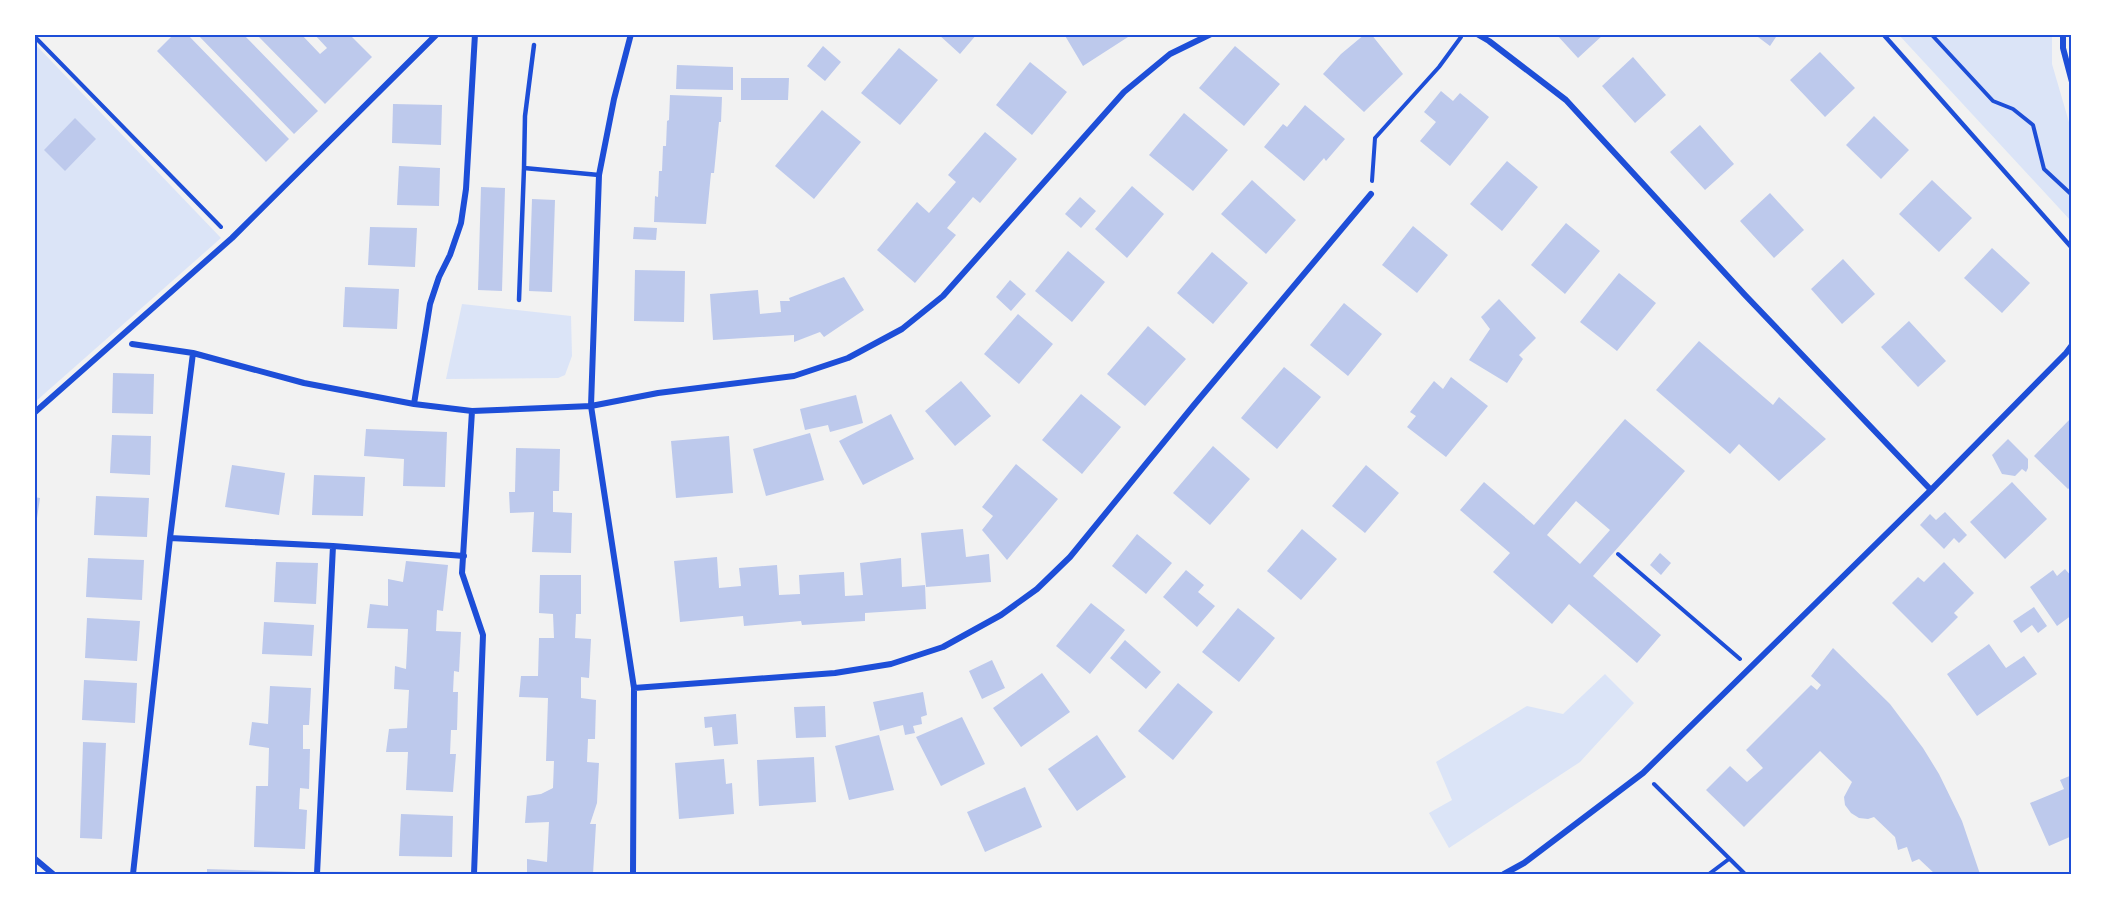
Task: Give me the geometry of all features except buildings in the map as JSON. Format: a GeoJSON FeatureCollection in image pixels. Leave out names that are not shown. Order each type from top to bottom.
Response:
{"type":"FeatureCollection","features":[{"type":"Feature","properties":{"kind":"street"},"geometry":{"type":"LineString","coordinates":[[34,413],[232,238],[437,34]]}},
{"type":"Feature","properties":{"kind":"street"},"geometry":{"type":"LineString","coordinates":[[414,404],[430,304],[461,224],[466,189],[475,34]]}},
{"type":"Feature","properties":{"kind":"street"},"geometry":{"type":"LineString","coordinates":[[631,34],[614,99],[599,175],[591,406],[634,688],[633,874]]}},
{"type":"Feature","properties":{"kind":"street"},"geometry":{"type":"LineString","coordinates":[[132,344],[194,353],[304,382],[414,404],[472,411],[591,406],[658,393],[794,376],[848,358],[902,329],[943,296],[1124,92],[1170,54],[1211,34]]}},
{"type":"Feature","properties":{"kind":"street"},"geometry":{"type":"LineString","coordinates":[[1477,34],[1566,100],[1745,296],[1931,490]]}},
{"type":"Feature","properties":{"kind":"street"},"geometry":{"type":"LineString","coordinates":[[2062,34],[2063,48],[2072,82]]}},
{"type":"Feature","properties":{"kind":"street"},"geometry":{"type":"LineString","coordinates":[[634,688],[834,673],[891,664],[943,647],[1001,615],[1037,589],[1070,557],[1371,194]]}},
{"type":"Feature","properties":{"kind":"street"},"geometry":{"type":"LineString","coordinates":[[1504,874],[1524,863],[1643,773],[2069,356],[2072,345]]}},
{"type":"Feature","properties":{"kind":"street"},"geometry":{"type":"LineString","coordinates":[[133,874],[170,538],[194,353]]}},
{"type":"Feature","properties":{"kind":"street"},"geometry":{"type":"LineString","coordinates":[[472,411],[462,573],[483,635],[474,874]]}},
{"type":"Feature","properties":{"kind":"street"},"geometry":{"type":"LineString","coordinates":[[170,538],[333,546],[464,556]]}},
{"type":"Feature","properties":{"kind":"street"},"geometry":{"type":"LineString","coordinates":[[316,874],[333,546]]}},
{"type":"Feature","properties":{"kind":"street"},"geometry":{"type":"LineString","coordinates":[[34,858],[53,874]]}},
{"type":"Feature","properties":{"kind":"lane"},"geometry":{"type":"LineString","coordinates":[[1883,34],[2072,248]]}},
{"type":"Feature","properties":{"kind":"lane"},"geometry":{"type":"LineString","coordinates":[[519,300],[525,116],[534,45]]}},
{"type":"Feature","properties":{"kind":"lane"},"geometry":{"type":"LineString","coordinates":[[524,168],[599,175]]}},
{"type":"Feature","properties":{"kind":"path"},"geometry":{"type":"LineString","coordinates":[[1371,194],[1375,138],[1439,67],[1462,34]]}},
{"type":"Feature","properties":{"kind":"path"},"geometry":{"type":"LineString","coordinates":[[1931,34],[1993,101],[2013,109],[2033,125],[2044,169],[2072,195]]}},
{"type":"Feature","properties":{"kind":"path"},"geometry":{"type":"LineString","coordinates":[[34,36],[232,238]]}},
{"type":"Feature","properties":{"kind":"path"},"geometry":{"type":"LineString","coordinates":[[1618,554],[1723,644]]}},
{"type":"Feature","properties":{"kind":"path"},"geometry":{"type":"LineString","coordinates":[[1643,773],[1745,874]]}},
{"type":"Feature","properties":{"kind":"path"},"geometry":{"type":"LineString","coordinates":[[1709,874],[1729,859]]}},
{"type":"Feature","properties":{"kind":"shaded area"},"geometry":{"type":"Polygon","coordinates":[[[1899,35],[2052,35],[2052,64],[2071,129],[2071,221],[1899,35]]]}},
{"type":"Feature","properties":{"kind":"shaded area"},"geometry":{"type":"Polygon","coordinates":[[[34,43],[221,238],[35,402],[34,402],[34,43]]]}},
{"type":"Feature","properties":{"kind":"shaded area"},"geometry":{"type":"Polygon","coordinates":[[[462,304],[571,316],[572,356],[565,375],[558,378],[446,379],[462,304]]]}},
{"type":"Feature","properties":{"kind":"shaded area"},"geometry":{"type":"Polygon","coordinates":[[[1605,674],[1634,703],[1580,762],[1449,848],[1429,813],[1452,800],[1436,762],[1527,706],[1563,714],[1605,674]]]}}]}
